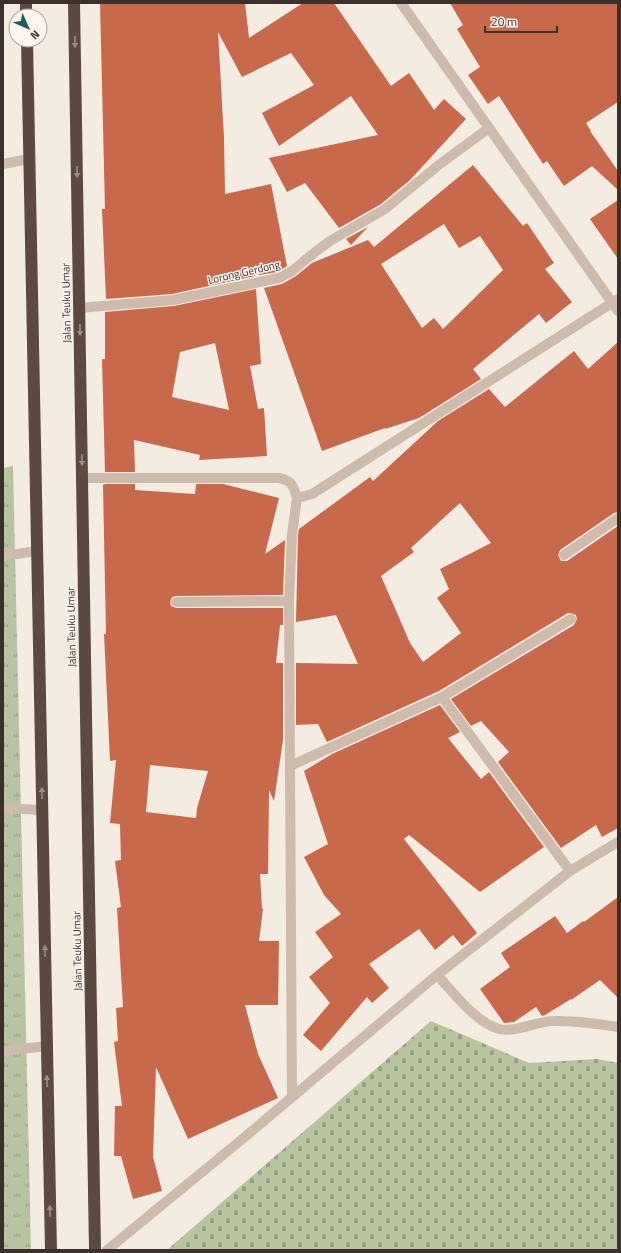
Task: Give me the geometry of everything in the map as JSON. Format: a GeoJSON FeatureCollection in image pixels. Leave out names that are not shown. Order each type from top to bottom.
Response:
{"type":"FeatureCollection","features":[{"type":"Feature","properties":{"kind":"highway","name":"Jalan Teuku Umar"},"geometry":{"type":"LineString","coordinates":[[74,3],[95,1250]]}},
{"type":"Feature","properties":{"kind":"highway"},"geometry":{"type":"LineString","coordinates":[[27,48],[51,1250]]}},
{"type":"Feature","properties":{"kind":"street"},"geometry":{"type":"LineString","coordinates":[[297,498],[312,494],[616,305],[401,3]]}},
{"type":"Feature","properties":{"kind":"street","name":"Lorong Gerdong"},"geometry":{"type":"LineString","coordinates":[[79,308],[173,300],[279,278],[292,272],[314,252],[330,241],[385,209],[440,164],[489,128]]}},
{"type":"Feature","properties":{"kind":"street"},"geometry":{"type":"LineString","coordinates":[[3,164],[29,159]]}},
{"type":"Feature","properties":{"kind":"street"},"geometry":{"type":"LineString","coordinates":[[82,478],[279,478],[287,480],[293,485],[297,498],[292,534],[289,601],[292,1096]]}},
{"type":"Feature","properties":{"kind":"street"},"geometry":{"type":"LineString","coordinates":[[564,555],[618,518]]}},
{"type":"Feature","properties":{"kind":"street"},"geometry":{"type":"LineString","coordinates":[[3,556],[37,551]]}},
{"type":"Feature","properties":{"kind":"street"},"geometry":{"type":"LineString","coordinates":[[176,602],[289,601]]}},
{"type":"Feature","properties":{"kind":"street"},"geometry":{"type":"LineString","coordinates":[[290,766],[442,697],[571,619]]}},
{"type":"Feature","properties":{"kind":"street"},"geometry":{"type":"LineString","coordinates":[[442,697],[570,871]]}},
{"type":"Feature","properties":{"kind":"street"},"geometry":{"type":"LineString","coordinates":[[3,808],[42,810]]}},
{"type":"Feature","properties":{"kind":"street"},"geometry":{"type":"LineString","coordinates":[[107,1250],[234,1146],[437,975],[570,871],[618,842]]}},
{"type":"Feature","properties":{"kind":"street"},"geometry":{"type":"LineString","coordinates":[[437,975],[469,1009],[487,1023],[500,1029],[514,1029],[535,1023],[554,1021],[590,1023],[618,1027]]}},
{"type":"Feature","properties":{"kind":"street"},"geometry":{"type":"LineString","coordinates":[[3,1051],[47,1046]]}},
{"type":"Feature","properties":{"kind":"green space"},"geometry":{"type":"Polygon","coordinates":[[[13,466],[31,1250],[3,1250],[3,468],[13,466]]]}},
{"type":"Feature","properties":{"kind":"green space"},"geometry":{"type":"Polygon","coordinates":[[[431,1021],[529,1063],[597,1059],[618,1063],[618,1250],[167,1250],[431,1021]]]}},
{"type":"Feature","properties":{"kind":"building"},"geometry":{"type":"Polygon","coordinates":[[[100,3],[245,3],[249,38],[303,3],[334,3],[391,86],[409,73],[434,110],[444,99],[466,119],[410,180],[381,204],[339,228],[305,183],[287,192],[269,158],[378,135],[351,96],[279,146],[262,113],[314,85],[291,53],[242,77],[218,32],[224,138],[225,194],[271,184],[287,266],[277,272],[259,275],[255,265],[255,276],[172,294],[106,299],[102,209],[105,209],[100,3]]]}},
{"type":"Feature","properties":{"kind":"building"},"geometry":{"type":"Polygon","coordinates":[[[450,3],[618,3],[618,102],[586,123],[618,171],[618,190],[592,166],[564,186],[547,161],[543,164],[499,96],[488,104],[468,75],[480,67],[457,29],[463,25],[450,3]]]}},
{"type":"Feature","properties":{"kind":"building"},"geometry":{"type":"Polygon","coordinates":[[[473,165],[523,226],[527,223],[554,263],[545,269],[572,302],[546,323],[539,314],[473,369],[481,379],[419,418],[385,428],[322,451],[264,288],[282,284],[296,276],[312,263],[368,240],[374,247],[473,165]],[[444,224],[381,264],[422,328],[434,318],[443,329],[503,270],[480,236],[459,248],[444,224]]]}},
{"type":"Feature","properties":{"kind":"building"},"geometry":{"type":"Polygon","coordinates":[[[618,200],[618,259],[590,219],[618,200]]]}},
{"type":"Feature","properties":{"kind":"building"},"geometry":{"type":"Polygon","coordinates":[[[368,227],[351,245],[346,239],[368,227]]]}},
{"type":"Feature","properties":{"kind":"building"},"geometry":{"type":"Polygon","coordinates":[[[256,289],[261,364],[250,366],[258,409],[264,408],[267,456],[199,460],[200,455],[134,440],[135,472],[105,472],[102,359],[105,359],[105,312],[174,306],[256,289]],[[215,343],[180,352],[172,397],[229,410],[215,343]]]}},
{"type":"Feature","properties":{"kind":"building"},"geometry":{"type":"Polygon","coordinates":[[[618,342],[618,512],[614,513],[560,550],[558,555],[561,561],[567,561],[618,526],[618,828],[602,837],[596,825],[561,848],[498,762],[509,752],[481,721],[471,726],[451,699],[574,625],[577,619],[576,615],[568,613],[439,691],[327,742],[318,724],[296,725],[296,663],[358,664],[336,615],[296,622],[298,535],[299,529],[370,477],[373,481],[438,421],[489,389],[505,407],[574,351],[588,369],[618,342]],[[460,503],[411,548],[414,552],[381,576],[410,643],[423,662],[461,633],[437,598],[449,589],[440,569],[491,543],[460,503]]]}},
{"type":"Feature","properties":{"kind":"building"},"geometry":{"type":"Polygon","coordinates":[[[135,484],[135,490],[195,494],[196,484],[223,484],[279,498],[265,554],[285,540],[283,595],[176,596],[172,597],[170,602],[171,606],[176,608],[283,608],[283,625],[280,625],[276,663],[283,663],[283,740],[274,801],[269,790],[268,874],[260,874],[263,909],[259,941],[279,941],[278,1005],[245,1005],[258,1054],[278,1098],[188,1139],[156,1067],[153,1157],[162,1191],[133,1199],[121,1156],[114,1156],[115,1106],[122,1106],[114,1042],[118,1041],[116,1008],[123,1007],[117,908],[121,907],[115,861],[121,860],[120,824],[110,823],[116,760],[110,761],[104,634],[106,634],[103,485],[135,484]],[[150,765],[146,812],[196,818],[197,808],[208,771],[150,765]]]}},
{"type":"Feature","properties":{"kind":"building"},"geometry":{"type":"Polygon","coordinates":[[[440,705],[460,732],[448,738],[481,779],[489,772],[544,847],[480,892],[409,835],[404,839],[477,933],[462,946],[453,935],[435,950],[419,929],[369,964],[389,988],[372,1003],[367,997],[321,1051],[303,1035],[330,1003],[309,977],[333,957],[315,932],[341,914],[324,895],[304,857],[328,844],[304,771],[332,754],[440,705]]]}},
{"type":"Feature","properties":{"kind":"building"},"geometry":{"type":"Polygon","coordinates":[[[618,897],[618,998],[600,980],[571,1000],[545,1015],[542,1016],[536,1007],[514,1022],[504,1023],[480,989],[510,967],[501,953],[555,916],[567,933],[618,897]]]}}]}
